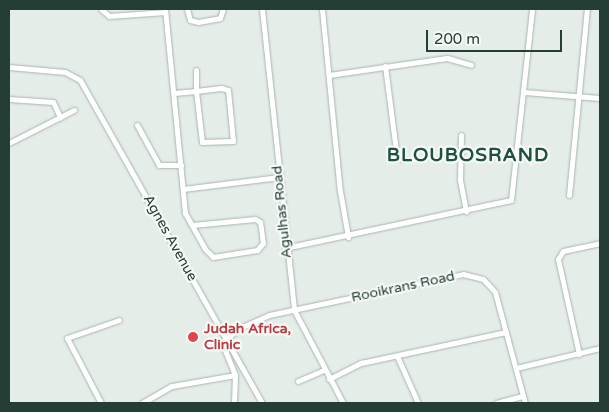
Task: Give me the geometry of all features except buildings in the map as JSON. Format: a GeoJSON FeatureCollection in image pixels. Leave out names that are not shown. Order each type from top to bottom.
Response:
{"type":"FeatureCollection","features":[{"type":"Feature","properties":{"kind":"street"},"geometry":{"type":"LineString","coordinates":[[101,9],[109,16],[139,11],[165,10],[185,213],[208,254],[216,258],[257,250],[263,243],[260,222],[256,219],[192,225]]}},
{"type":"Feature","properties":{"kind":"street"},"geometry":{"type":"LineString","coordinates":[[187,9],[190,20],[198,22],[220,18],[223,9]]}},
{"type":"Feature","properties":{"kind":"street","name":"Agulhas Road"},"geometry":{"type":"LineString","coordinates":[[262,9],[285,248],[294,310],[342,403]]}},
{"type":"Feature","properties":{"kind":"street"},"geometry":{"type":"LineString","coordinates":[[322,9],[348,236]]}},
{"type":"Feature","properties":{"kind":"street"},"geometry":{"type":"LineString","coordinates":[[285,248],[509,202],[515,190],[532,9]]}},
{"type":"Feature","properties":{"kind":"street"},"geometry":{"type":"LineString","coordinates":[[569,195],[587,9]]}},
{"type":"Feature","properties":{"kind":"street"},"geometry":{"type":"LineString","coordinates":[[329,75],[452,58],[471,65]]}},
{"type":"Feature","properties":{"kind":"street"},"geometry":{"type":"LineString","coordinates":[[385,66],[396,151],[402,159]]}},
{"type":"Feature","properties":{"kind":"street","name":"Agnes Avenue"},"geometry":{"type":"LineString","coordinates":[[9,67],[75,75],[262,403]]}},
{"type":"Feature","properties":{"kind":"street"},"geometry":{"type":"LineString","coordinates":[[174,93],[196,91],[221,88],[230,92],[235,134],[231,143],[203,144],[196,91],[196,70]]}},
{"type":"Feature","properties":{"kind":"street"},"geometry":{"type":"LineString","coordinates":[[524,92],[600,98]]}},
{"type":"Feature","properties":{"kind":"street"},"geometry":{"type":"LineString","coordinates":[[9,99],[54,103],[60,117]]}},
{"type":"Feature","properties":{"kind":"street"},"geometry":{"type":"LineString","coordinates":[[9,143],[74,110]]}},
{"type":"Feature","properties":{"kind":"street"},"geometry":{"type":"LineString","coordinates":[[137,125],[159,165],[181,165]]}},
{"type":"Feature","properties":{"kind":"street"},"geometry":{"type":"LineString","coordinates":[[461,136],[466,211]]}},
{"type":"Feature","properties":{"kind":"street"},"geometry":{"type":"LineString","coordinates":[[183,189],[279,177]]}},
{"type":"Feature","properties":{"kind":"street"},"geometry":{"type":"LineString","coordinates":[[579,354],[558,259],[563,251],[600,243]]}},
{"type":"Feature","properties":{"kind":"street","name":"Rooikrans Road"},"geometry":{"type":"LineString","coordinates":[[226,338],[258,319],[471,274],[494,290],[525,403]]}},
{"type":"Feature","properties":{"kind":"street"},"geometry":{"type":"LineString","coordinates":[[101,403],[67,338],[119,320]]}},
{"type":"Feature","properties":{"kind":"street"},"geometry":{"type":"LineString","coordinates":[[329,379],[360,363],[506,332]]}},
{"type":"Feature","properties":{"kind":"street"},"geometry":{"type":"LineString","coordinates":[[226,338],[222,344],[235,375],[234,403]]}},
{"type":"Feature","properties":{"kind":"street"},"geometry":{"type":"LineString","coordinates":[[516,368],[600,348]]}},
{"type":"Feature","properties":{"kind":"street"},"geometry":{"type":"LineString","coordinates":[[397,356],[418,403]]}},
{"type":"Feature","properties":{"kind":"street"},"geometry":{"type":"LineString","coordinates":[[298,381],[324,370]]}},
{"type":"Feature","properties":{"kind":"street"},"geometry":{"type":"LineString","coordinates":[[142,403],[172,386],[235,375]]}},
{"type":"Feature","properties":{"kind":"street"},"geometry":{"type":"LineString","coordinates":[[496,403],[523,396]]}},
{"type":"Feature","properties":{"kind":"place","name":"Judah Africa, Clinic"},"geometry":{"type":"Point","coordinates":[193,337]}},
{"type":"Feature","properties":{"kind":"district","name":"BLOUBOSRAND"},"geometry":{"type":"Point","coordinates":[468,156]}}]}
